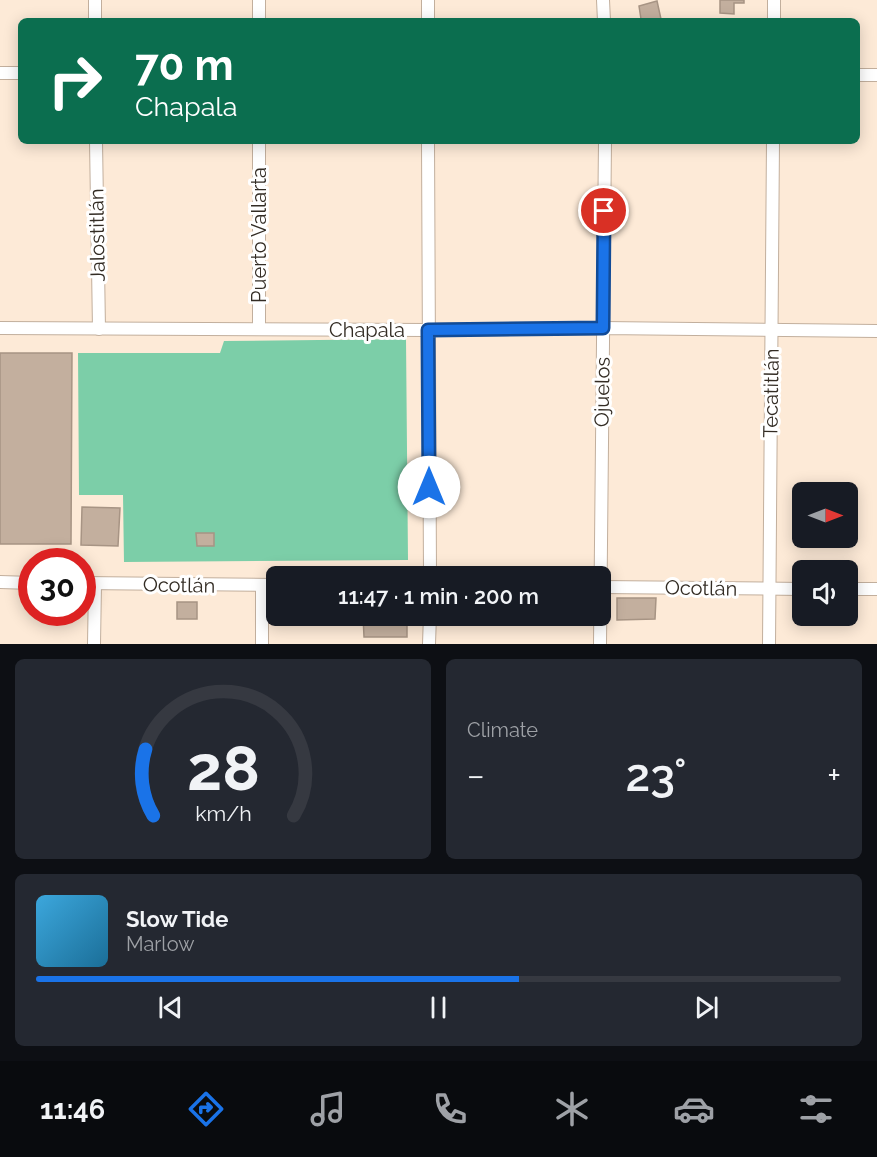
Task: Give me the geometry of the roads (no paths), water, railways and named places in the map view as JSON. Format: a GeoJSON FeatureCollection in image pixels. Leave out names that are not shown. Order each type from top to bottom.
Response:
{"type":"FeatureCollection","features":[{"type":"Feature","properties":{"kind":"street"},"geometry":{"type":"LineString","coordinates":[[95,0],[95,18]]}},
{"type":"Feature","properties":{"kind":"street"},"geometry":{"type":"LineString","coordinates":[[259,0],[259,18]]}},
{"type":"Feature","properties":{"kind":"street"},"geometry":{"type":"LineString","coordinates":[[428,0],[428,18]]}},
{"type":"Feature","properties":{"kind":"street"},"geometry":{"type":"LineString","coordinates":[[603,0],[604,18]]}},
{"type":"Feature","properties":{"kind":"street"},"geometry":{"type":"LineString","coordinates":[[774,0],[774,18]]}},
{"type":"Feature","properties":{"kind":"street"},"geometry":{"type":"LineString","coordinates":[[0,73],[18,73]]}},
{"type":"Feature","properties":{"kind":"street"},"geometry":{"type":"LineString","coordinates":[[860,75],[877,75]]}},
{"type":"Feature","properties":{"kind":"street","name":"Jalostitlán"},"geometry":{"type":"LineString","coordinates":[[96,144],[99,328]]}},
{"type":"Feature","properties":{"kind":"street","name":"Puerto Vallarta"},"geometry":{"type":"LineString","coordinates":[[259,144],[259,329]]}},
{"type":"Feature","properties":{"kind":"street"},"geometry":{"type":"LineString","coordinates":[[428,144],[430,566]]}},
{"type":"Feature","properties":{"kind":"street","name":"Ojuelos"},"geometry":{"type":"LineString","coordinates":[[600,566],[605,144]]}},
{"type":"Feature","properties":{"kind":"street","name":"Tecatitlán"},"geometry":{"type":"LineString","coordinates":[[769,644],[773,144]]}},
{"type":"Feature","properties":{"kind":"street","name":"Chapala"},"geometry":{"type":"LineString","coordinates":[[0,328],[428,330],[603,328],[877,331]]}},
{"type":"Feature","properties":{"kind":"street"},"geometry":{"type":"LineString","coordinates":[[0,582],[18,583]]}},
{"type":"Feature","properties":{"kind":"street","name":"Ocotlán"},"geometry":{"type":"LineString","coordinates":[[96,584],[266,586]]}},
{"type":"Feature","properties":{"kind":"street"},"geometry":{"type":"LineString","coordinates":[[262,586],[262,644]]}},
{"type":"Feature","properties":{"kind":"street","name":"Ocotlán"},"geometry":{"type":"LineString","coordinates":[[611,587],[792,589]]}},
{"type":"Feature","properties":{"kind":"street"},"geometry":{"type":"LineString","coordinates":[[858,589],[877,589]]}},
{"type":"Feature","properties":{"kind":"street"},"geometry":{"type":"LineString","coordinates":[[92,626],[94,644]]}},
{"type":"Feature","properties":{"kind":"street"},"geometry":{"type":"LineString","coordinates":[[429,626],[429,644]]}},
{"type":"Feature","properties":{"kind":"street","name":"Ojuelos"},"geometry":{"type":"LineString","coordinates":[[600,626],[600,644]]}}]}
